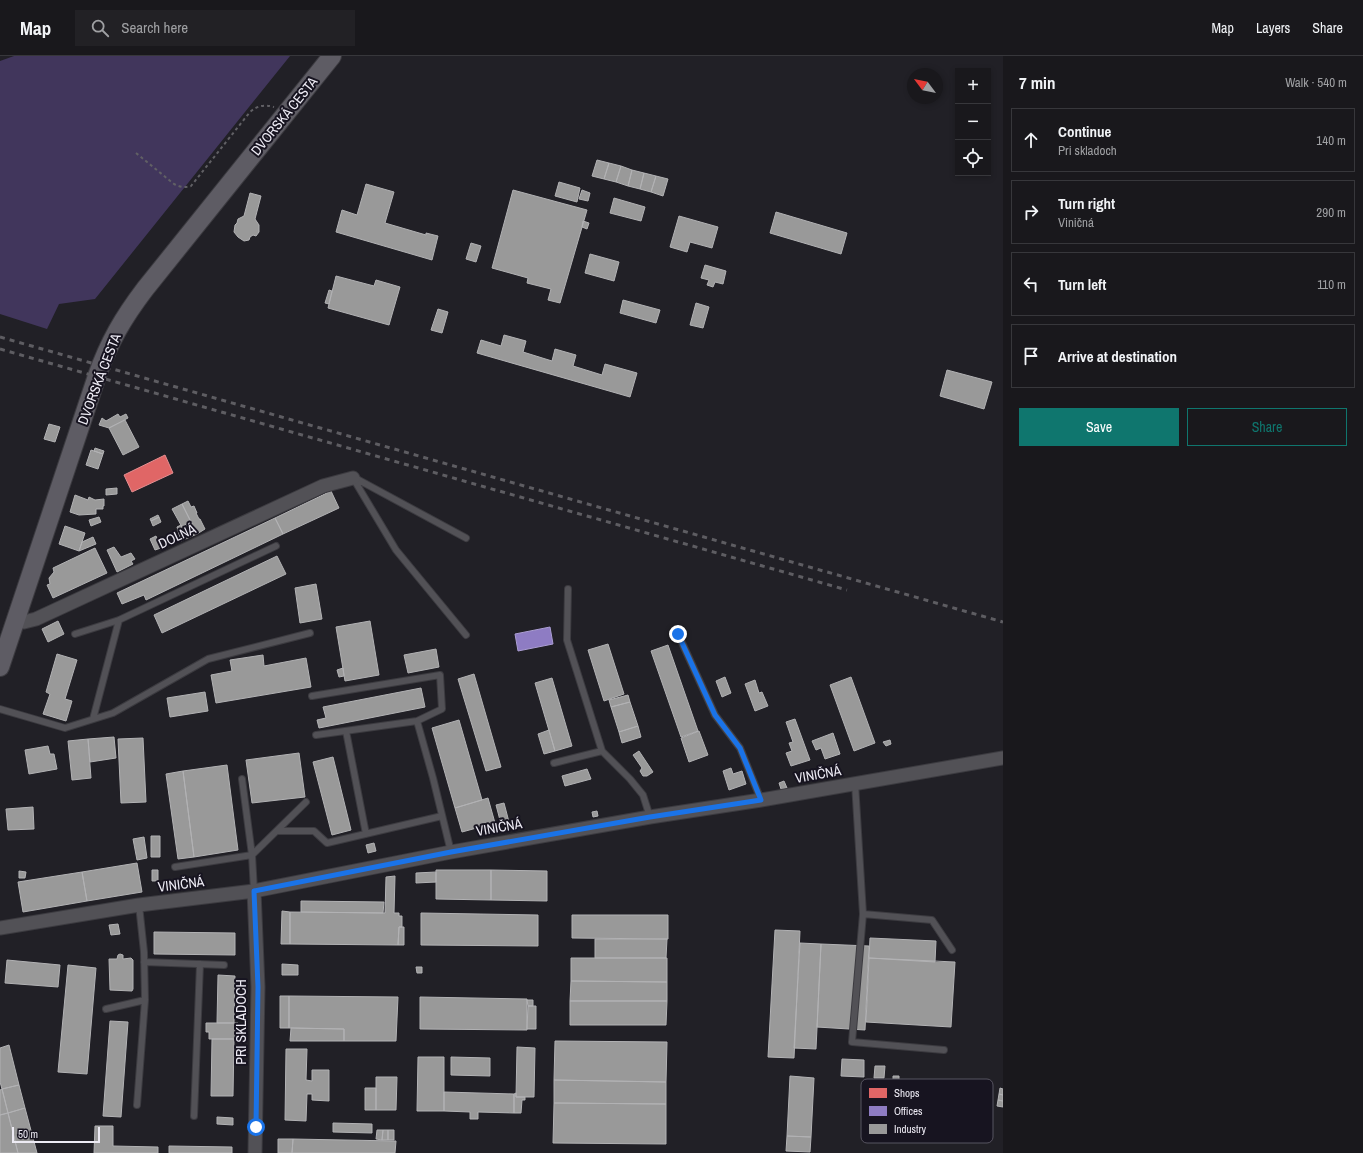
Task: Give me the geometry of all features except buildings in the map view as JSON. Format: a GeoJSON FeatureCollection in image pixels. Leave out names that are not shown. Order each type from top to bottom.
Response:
{"type":"FeatureCollection","features":[{"type":"Feature","properties":{"kind":"street","name":"DVORSKÁ CESTA"},"geometry":{"type":"LineString","coordinates":[[0,667],[101,365],[119,326],[145,289],[332,56]]}},
{"type":"Feature","properties":{"kind":"street","name":"DOLNÁ"},"geometry":{"type":"LineString","coordinates":[[15,621],[24,622],[36,619],[324,486],[353,478]]}},
{"type":"Feature","properties":{"kind":"street","name":"VINIČNÁ"},"geometry":{"type":"LineString","coordinates":[[0,928],[139,905],[254,891],[451,852],[1003,758]]}},
{"type":"Feature","properties":{"kind":"street","name":"PRI SKLADOCH"},"geometry":{"type":"LineString","coordinates":[[254,891],[258,987],[255,1153]]}},
{"type":"Feature","properties":{"kind":"lane"},"geometry":{"type":"LineString","coordinates":[[353,478],[466,538]]}},
{"type":"Feature","properties":{"kind":"lane"},"geometry":{"type":"LineString","coordinates":[[353,478],[396,550],[466,635]]}},
{"type":"Feature","properties":{"kind":"lane"},"geometry":{"type":"LineString","coordinates":[[75,634],[119,620],[276,546]]}},
{"type":"Feature","properties":{"kind":"lane"},"geometry":{"type":"LineString","coordinates":[[568,589],[567,640],[602,751],[630,779],[643,795],[650,817]]}},
{"type":"Feature","properties":{"kind":"lane"},"geometry":{"type":"LineString","coordinates":[[93,719],[119,620]]}},
{"type":"Feature","properties":{"kind":"lane"},"geometry":{"type":"LineString","coordinates":[[0,709],[66,728],[113,713],[208,659],[310,633]]}},
{"type":"Feature","properties":{"kind":"lane"},"geometry":{"type":"LineString","coordinates":[[678,634],[715,715],[740,748],[761,800]]}},
{"type":"Feature","properties":{"kind":"lane"},"geometry":{"type":"LineString","coordinates":[[312,696],[440,674],[442,709],[417,721],[316,735]]}},
{"type":"Feature","properties":{"kind":"lane"},"geometry":{"type":"LineString","coordinates":[[417,721],[451,852]]}},
{"type":"Feature","properties":{"kind":"lane"},"geometry":{"type":"LineString","coordinates":[[346,731],[366,834]]}},
{"type":"Feature","properties":{"kind":"lane"},"geometry":{"type":"LineString","coordinates":[[554,763],[602,751]]}},
{"type":"Feature","properties":{"kind":"lane"},"geometry":{"type":"LineString","coordinates":[[242,779],[252,855],[254,891]]}},
{"type":"Feature","properties":{"kind":"lane"},"geometry":{"type":"LineString","coordinates":[[855,783],[863,914],[852,1042],[944,1050]]}},
{"type":"Feature","properties":{"kind":"lane"},"geometry":{"type":"LineString","coordinates":[[175,867],[252,855],[306,802]]}},
{"type":"Feature","properties":{"kind":"lane"},"geometry":{"type":"LineString","coordinates":[[277,831],[314,831],[327,843],[442,816]]}},
{"type":"Feature","properties":{"kind":"lane"},"geometry":{"type":"LineString","coordinates":[[137,1105],[146,1000],[139,905]]}},
{"type":"Feature","properties":{"kind":"lane"},"geometry":{"type":"LineString","coordinates":[[863,914],[932,920],[952,950]]}},
{"type":"Feature","properties":{"kind":"lane"},"geometry":{"type":"LineString","coordinates":[[144,962],[224,965]]}},
{"type":"Feature","properties":{"kind":"lane"},"geometry":{"type":"LineString","coordinates":[[194,1116],[200,964]]}},
{"type":"Feature","properties":{"kind":"lane"},"geometry":{"type":"LineString","coordinates":[[106,1009],[146,1000]]}},
{"type":"Feature","properties":{"kind":"path"},"geometry":{"type":"LineString","coordinates":[[136,153],[174,184],[180,187],[192,186],[242,121],[254,109],[262,106],[271,106],[284,114]]}},
{"type":"Feature","properties":{"kind":"shaded area"},"geometry":{"type":"Polygon","coordinates":[[[14,56],[290,56],[95,299],[59,304],[47,329],[0,314],[0,61],[14,56]]]}},
{"type":"Feature","properties":{"kind":"railway"},"geometry":{"type":"LineString","coordinates":[[0,337],[1003,622]]}},
{"type":"Feature","properties":{"kind":"railway"},"geometry":{"type":"LineString","coordinates":[[0,349],[847,590]]}},
{"type":"Feature","properties":{"kind":"route"},"geometry":{"type":"LineString","coordinates":[[256,1127],[258,987],[254,891],[451,852],[650,817],[761,800],[740,748],[715,715],[678,634]]}}]}
